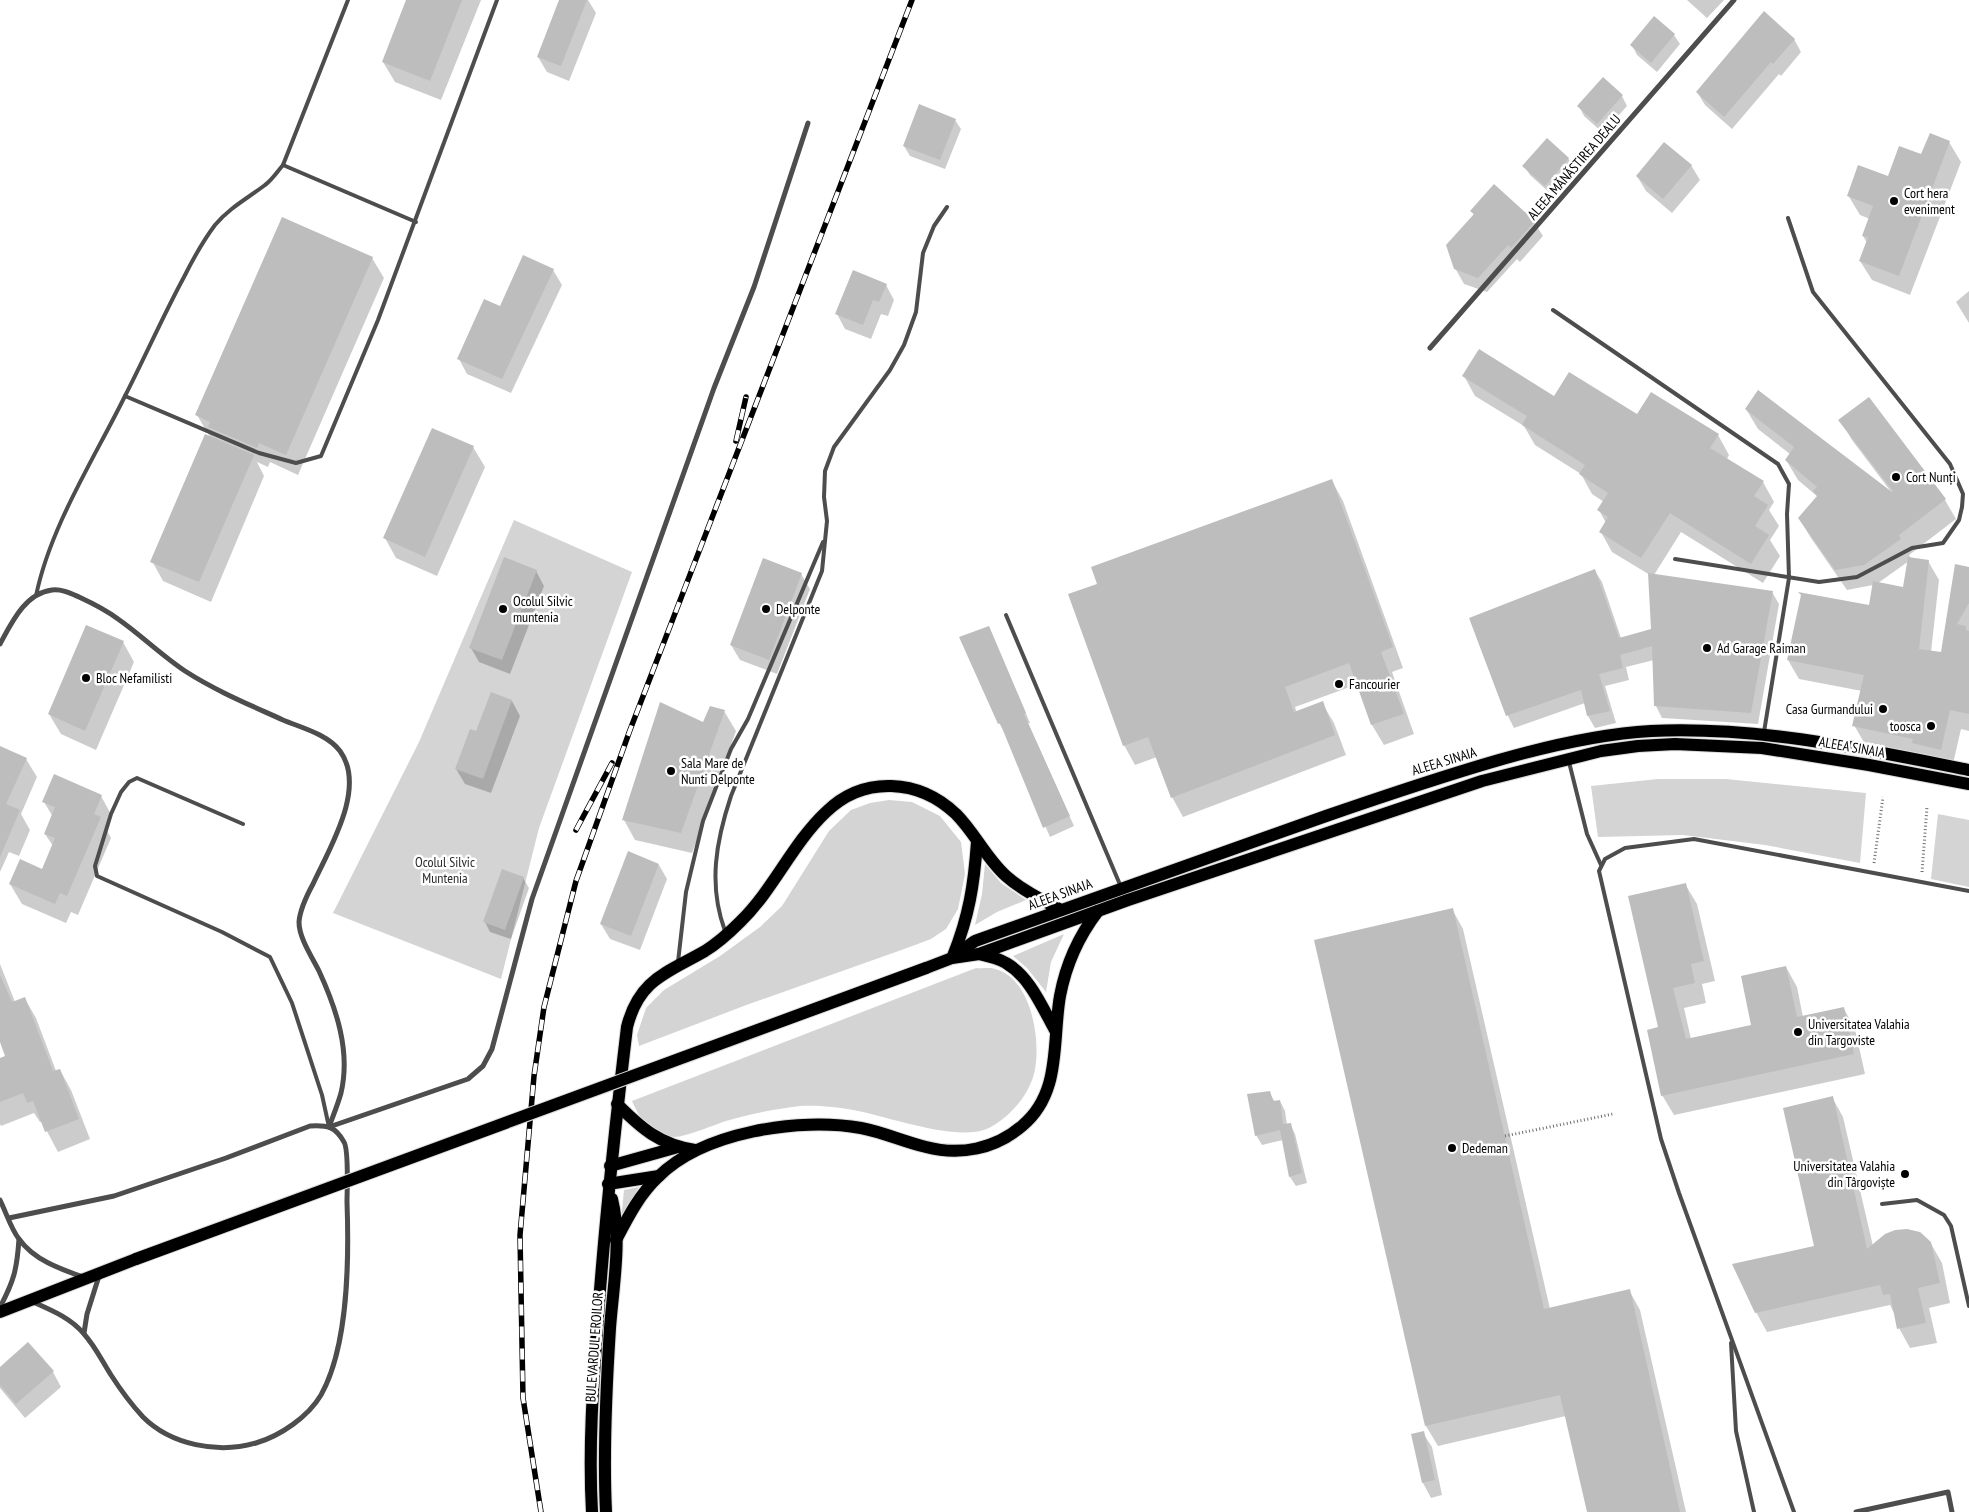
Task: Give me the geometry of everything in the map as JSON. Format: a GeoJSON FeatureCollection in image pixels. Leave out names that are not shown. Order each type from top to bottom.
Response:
{"type":"FeatureCollection","features":[{"type":"Feature","properties":{"kind":"main road","name":"ALEEA SINAIA"},"geometry":{"type":"LineString","coordinates":[[952,958],[975,941],[1422,783],[1563,744],[1610,735],[1650,731],[1699,730],[1764,734],[1969,770]]}},
{"type":"Feature","properties":{"kind":"main road","name":"ALEEA SINAIA"},"geometry":{"type":"LineString","coordinates":[[0,1312],[136,1259],[952,958],[979,954],[1098,911],[1482,780],[1601,751],[1646,745],[1702,744],[1762,748],[1841,760],[1969,784]]}},
{"type":"Feature","properties":{"kind":"main road","name":"BULEVARDUL EROILOR"},"geometry":{"type":"LineString","coordinates":[[592,1512],[589,1465],[590,1408],[608,1184],[627,1027],[638,997],[648,985],[727,936],[749,914],[772,886],[809,830],[827,810],[844,797],[863,789],[887,785],[911,788],[929,795],[955,814],[1006,876],[1061,910]]}},
{"type":"Feature","properties":{"kind":"main road"},"geometry":{"type":"LineString","coordinates":[[952,958],[969,911],[974,883],[977,842]]}},
{"type":"Feature","properties":{"kind":"main road"},"geometry":{"type":"LineString","coordinates":[[616,1240],[638,1200],[659,1176],[695,1150],[739,1136],[774,1127],[803,1124],[860,1128],[879,1132],[927,1148],[954,1151],[978,1149],[1003,1140],[1023,1125],[1040,1106],[1049,1086],[1054,1068],[1055,1030],[1065,972],[1084,930],[1098,911]]}},
{"type":"Feature","properties":{"kind":"main road"},"geometry":{"type":"LineString","coordinates":[[979,954],[1007,963],[1019,973],[1034,992],[1055,1030]]}},
{"type":"Feature","properties":{"kind":"main road"},"geometry":{"type":"LineString","coordinates":[[618,1104],[637,1124],[655,1137],[678,1148],[695,1150]]}},
{"type":"Feature","properties":{"kind":"main road"},"geometry":{"type":"LineString","coordinates":[[610,1166],[678,1148]]}},
{"type":"Feature","properties":{"kind":"main road"},"geometry":{"type":"LineString","coordinates":[[608,1184],[659,1176]]}},
{"type":"Feature","properties":{"kind":"main road","name":"BULEVARDUL EROILOR"},"geometry":{"type":"LineString","coordinates":[[606,1512],[604,1466],[605,1409],[616,1240],[614,1209],[608,1184]]}},
{"type":"Feature","properties":{"kind":"street","name":"ALEEA MĂNĂSTIREA DEALU"},"geometry":{"type":"LineString","coordinates":[[1430,348],[1734,0]]}},
{"type":"Feature","properties":{"kind":"street"},"geometry":{"type":"LineString","coordinates":[[329,1127],[468,1079],[483,1066],[492,1048],[532,899],[711,398],[754,287],[808,123]]}},
{"type":"Feature","properties":{"kind":"street"},"geometry":{"type":"LineString","coordinates":[[0,644],[22,608],[36,596],[50,590],[64,590],[99,606],[117,618],[162,655],[187,672],[229,695],[322,736],[340,750],[348,769],[349,798],[341,822],[304,902],[299,923],[305,943],[332,1000],[342,1034],[344,1070],[341,1092],[329,1127]]}},
{"type":"Feature","properties":{"kind":"street"},"geometry":{"type":"LineString","coordinates":[[9,1218],[114,1196],[226,1158],[310,1126],[324,1125],[329,1127],[336,1131],[346,1144],[346,1271],[343,1314],[332,1370],[320,1396],[302,1418],[278,1434],[256,1443],[231,1447],[207,1447],[182,1441],[161,1430],[144,1417],[111,1375],[84,1333],[71,1322],[30,1300]]}},
{"type":"Feature","properties":{"kind":"street"},"geometry":{"type":"LineString","coordinates":[[0,1200],[18,1239],[18,1264],[14,1278],[0,1306]]}},
{"type":"Feature","properties":{"kind":"street"},"geometry":{"type":"LineString","coordinates":[[18,1239],[38,1257],[50,1264],[86,1278]]}},
{"type":"Feature","properties":{"kind":"street"},"geometry":{"type":"LineString","coordinates":[[84,1333],[89,1307],[100,1273]]}},
{"type":"Feature","properties":{"kind":"street"},"geometry":{"type":"LineString","coordinates":[[1856,1512],[1948,1492],[1952,1512]]}},
{"type":"Feature","properties":{"kind":"lane"},"geometry":{"type":"LineString","coordinates":[[36,596],[40,573],[64,518],[168,305],[197,253],[216,225],[241,200],[266,184],[283,165],[348,0]]}},
{"type":"Feature","properties":{"kind":"lane"},"geometry":{"type":"LineString","coordinates":[[125,396],[259,453],[296,463],[321,456],[378,320],[416,222],[497,0]]}},
{"type":"Feature","properties":{"kind":"lane"},"geometry":{"type":"LineString","coordinates":[[283,165],[416,222]]}},
{"type":"Feature","properties":{"kind":"lane"},"geometry":{"type":"LineString","coordinates":[[727,936],[718,911],[715,884],[717,852],[723,821],[734,787],[822,570],[827,521],[824,497],[825,471],[834,447],[890,370],[904,345],[916,312],[923,253],[934,226],[947,206]]}},
{"type":"Feature","properties":{"kind":"lane"},"geometry":{"type":"LineString","coordinates":[[1675,559],[1819,582],[1857,577],[1912,548],[1943,543],[1959,520],[1963,494],[1950,464],[1813,292],[1788,218]]}},
{"type":"Feature","properties":{"kind":"lane"},"geometry":{"type":"LineString","coordinates":[[1553,310],[1778,464],[1789,484],[1787,514],[1789,578],[1764,734]]}},
{"type":"Feature","properties":{"kind":"lane"},"geometry":{"type":"LineString","coordinates":[[677,966],[686,892],[703,821],[732,749],[748,719],[825,537]]}},
{"type":"Feature","properties":{"kind":"lane"},"geometry":{"type":"LineString","coordinates":[[1006,615],[1122,888]]}},
{"type":"Feature","properties":{"kind":"lane"},"geometry":{"type":"LineString","coordinates":[[1568,758],[1587,834],[1601,865]]}},
{"type":"Feature","properties":{"kind":"lane"},"geometry":{"type":"LineString","coordinates":[[243,824],[137,778],[129,782],[121,792],[111,814],[95,866],[97,876],[222,932],[270,958],[292,1003],[322,1095],[329,1127]]}},
{"type":"Feature","properties":{"kind":"lane"},"geometry":{"type":"LineString","coordinates":[[1794,1512],[1678,1193],[1661,1139],[1598,871],[1605,859],[1625,848],[1694,839],[1969,891]]}},
{"type":"Feature","properties":{"kind":"lane"},"geometry":{"type":"LineString","coordinates":[[1882,1204],[1917,1200],[1944,1215],[1951,1226],[1969,1306]]}},
{"type":"Feature","properties":{"kind":"lane"},"geometry":{"type":"LineString","coordinates":[[1731,1338],[1736,1431],[1754,1512]]}},
{"type":"Feature","properties":{"kind":"path"},"geometry":{"type":"LineString","coordinates":[[1872,873],[1883,797]]}},
{"type":"Feature","properties":{"kind":"path"},"geometry":{"type":"LineString","coordinates":[[1921,882],[1927,807]]}},
{"type":"Feature","properties":{"kind":"path"},"geometry":{"type":"LineString","coordinates":[[1505,1136],[1613,1114]]}},
{"type":"Feature","properties":{"kind":"green space","name":"Ocolul Silvic Muntenia"},"geometry":{"type":"Polygon","coordinates":[[[514,520],[632,572],[539,828],[501,979],[333,913],[419,742],[514,520]]]}},
{"type":"Feature","properties":{"kind":"green space"},"geometry":{"type":"Polygon","coordinates":[[[1658,779],[1726,779],[1866,793],[1860,863],[1765,845],[1683,835],[1598,837],[1591,786],[1658,779]]]}},
{"type":"Feature","properties":{"kind":"green space"},"geometry":{"type":"Polygon","coordinates":[[[889,800],[912,802],[940,816],[961,842],[965,874],[958,909],[946,929],[931,939],[749,1004],[639,1046],[637,1035],[646,1008],[664,990],[720,956],[760,927],[782,906],[829,831],[851,810],[870,803],[889,800]]]}},
{"type":"Feature","properties":{"kind":"green space"},"geometry":{"type":"Polygon","coordinates":[[[1938,814],[1969,820],[1969,887],[1931,879],[1938,814]]]}},
{"type":"Feature","properties":{"kind":"green space"},"geometry":{"type":"Polygon","coordinates":[[[985,864],[1001,883],[1026,900],[997,912],[975,925],[982,894],[985,864]]]}},
{"type":"Feature","properties":{"kind":"green space"},"geometry":{"type":"Polygon","coordinates":[[[1064,934],[1051,962],[1046,992],[1027,968],[1013,956],[1064,934]]]}},
{"type":"Feature","properties":{"kind":"green space"},"geometry":{"type":"Polygon","coordinates":[[[976,968],[995,969],[1008,975],[1018,985],[1026,998],[1035,1030],[1036,1061],[1031,1082],[1023,1098],[1011,1112],[989,1128],[976,1132],[941,1130],[853,1110],[826,1106],[800,1106],[744,1116],[686,1135],[674,1137],[658,1132],[648,1126],[640,1117],[632,1101],[976,968]]]}},
{"type":"Feature","properties":{"kind":"green space"},"geometry":{"type":"Polygon","coordinates":[[[639,1187],[621,1221],[624,1190],[639,1187]]]}},
{"type":"Feature","properties":{"kind":"building"},"geometry":{"type":"Polygon","coordinates":[[[406,0],[462,0],[430,81],[382,62],[406,0]]]}},
{"type":"Feature","properties":{"kind":"building"},"geometry":{"type":"Polygon","coordinates":[[[559,0],[587,0],[561,66],[537,57],[559,0]]]}},
{"type":"Feature","properties":{"kind":"building"},"geometry":{"type":"Polygon","coordinates":[[[1764,11],[1795,39],[1773,64],[1771,62],[1724,117],[1696,92],[1764,11]]]}},
{"type":"Feature","properties":{"kind":"building"},"geometry":{"type":"Polygon","coordinates":[[[1654,16],[1675,34],[1651,63],[1630,45],[1654,16]]]}},
{"type":"Feature","properties":{"kind":"building"},"geometry":{"type":"Polygon","coordinates":[[[1603,77],[1623,95],[1597,124],[1577,106],[1603,77]]]}},
{"type":"Feature","properties":{"kind":"building"},"geometry":{"type":"Polygon","coordinates":[[[919,104],[956,119],[940,160],[903,146],[919,104]]]}},
{"type":"Feature","properties":{"kind":"building","name":"Cort hera eveniment"},"geometry":{"type":"Polygon","coordinates":[[[1930,133],[1950,141],[1899,276],[1859,261],[1868,237],[1862,236],[1873,206],[1847,196],[1858,165],[1888,176],[1899,146],[1921,154],[1930,133]]]}},
{"type":"Feature","properties":{"kind":"building"},"geometry":{"type":"Polygon","coordinates":[[[1547,138],[1569,158],[1545,186],[1522,166],[1547,138]]]}},
{"type":"Feature","properties":{"kind":"building"},"geometry":{"type":"Polygon","coordinates":[[[1664,142],[1692,165],[1663,199],[1636,176],[1664,142]]]}},
{"type":"Feature","properties":{"kind":"building"},"geometry":{"type":"Polygon","coordinates":[[[1494,184],[1535,221],[1511,248],[1508,245],[1478,278],[1454,269],[1446,245],[1474,214],[1470,211],[1494,184]]]}},
{"type":"Feature","properties":{"kind":"building"},"geometry":{"type":"Polygon","coordinates":[[[282,217],[373,257],[286,455],[259,443],[257,448],[208,427],[210,422],[195,415],[282,217]]]}},
{"type":"Feature","properties":{"kind":"building"},"geometry":{"type":"Polygon","coordinates":[[[523,255],[554,269],[502,379],[457,359],[484,299],[500,306],[523,255]]]}},
{"type":"Feature","properties":{"kind":"building"},"geometry":{"type":"Polygon","coordinates":[[[853,270],[887,284],[879,302],[873,300],[863,325],[835,314],[853,270]]]}},
{"type":"Feature","properties":{"kind":"building"},"geometry":{"type":"Polygon","coordinates":[[[1479,349],[1554,396],[1569,372],[1637,414],[1651,392],[1719,434],[1710,448],[1764,481],[1754,496],[1768,505],[1755,526],[1769,535],[1751,564],[1670,513],[1641,558],[1599,532],[1608,517],[1597,510],[1608,493],[1579,474],[1585,465],[1522,425],[1527,416],[1462,376],[1479,349]]]}},
{"type":"Feature","properties":{"kind":"building"},"geometry":{"type":"Polygon","coordinates":[[[1758,390],[1892,492],[1838,420],[1869,397],[1946,499],[1899,535],[1901,539],[1864,565],[1835,570],[1798,518],[1817,496],[1813,491],[1817,487],[1785,460],[1794,447],[1745,409],[1758,390]]]}},
{"type":"Feature","properties":{"kind":"building"},"geometry":{"type":"Polygon","coordinates":[[[432,428],[474,446],[425,557],[383,538],[432,428]]]}},
{"type":"Feature","properties":{"kind":"building"},"geometry":{"type":"Polygon","coordinates":[[[205,434],[254,455],[199,582],[150,562],[205,434]]]}},
{"type":"Feature","properties":{"kind":"building"},"geometry":{"type":"Polygon","coordinates":[[[1332,479],[1393,647],[1381,652],[1404,714],[1371,725],[1349,663],[1285,687],[1294,712],[1323,701],[1335,735],[1171,798],[1148,737],[1123,746],[1068,594],[1097,584],[1091,567],[1332,479]]]}},
{"type":"Feature","properties":{"kind":"building","name":"Ocolul Silvic muntenia"},"geometry":{"type":"Polygon","coordinates":[[[504,557],[537,570],[502,660],[469,648],[504,557]]]}},
{"type":"Feature","properties":{"kind":"building"},"geometry":{"type":"Polygon","coordinates":[[[1908,557],[1929,560],[1919,649],[1941,652],[1955,564],[1969,567],[1969,603],[1957,624],[1966,626],[1966,630],[1969,631],[1969,714],[1950,710],[1941,750],[1912,743],[1913,739],[1852,726],[1864,675],[1787,660],[1801,595],[1798,592],[1869,605],[1873,581],[1903,587],[1908,557]]]}},
{"type":"Feature","properties":{"kind":"building","name":"Delponte"},"geometry":{"type":"Polygon","coordinates":[[[763,558],[802,573],[769,660],[730,645],[763,558]]]}},
{"type":"Feature","properties":{"kind":"building"},"geometry":{"type":"Polygon","coordinates":[[[1595,569],[1619,638],[1651,629],[1648,573],[1773,591],[1751,713],[1654,706],[1652,646],[1620,655],[1623,668],[1599,674],[1610,711],[1587,716],[1581,690],[1506,716],[1469,618],[1595,569]]]}},
{"type":"Feature","properties":{"kind":"building","name":"Bloc Nefamilisti"},"geometry":{"type":"Polygon","coordinates":[[[86,625],[124,641],[85,731],[48,714],[86,625]]]}},
{"type":"Feature","properties":{"kind":"building"},"geometry":{"type":"Polygon","coordinates":[[[989,626],[1026,713],[1024,714],[1070,816],[1043,828],[1000,723],[998,724],[959,637],[989,626]]]}},
{"type":"Feature","properties":{"kind":"building"},"geometry":{"type":"Polygon","coordinates":[[[491,692],[512,700],[483,779],[455,769],[470,729],[476,731],[491,692]]]}},
{"type":"Feature","properties":{"kind":"building","name":"Sala Mare de Nunti Delponte"},"geometry":{"type":"Polygon","coordinates":[[[660,702],[703,722],[710,706],[725,710],[681,833],[622,820],[660,702]]]}},
{"type":"Feature","properties":{"kind":"building"},"geometry":{"type":"Polygon","coordinates":[[[0,746],[27,758],[6,804],[20,810],[0,857],[0,746]]]}},
{"type":"Feature","properties":{"kind":"building"},"geometry":{"type":"Polygon","coordinates":[[[54,774],[102,795],[94,814],[101,817],[67,896],[60,893],[55,904],[9,884],[20,859],[42,869],[55,838],[44,834],[55,807],[42,802],[54,774]]]}},
{"type":"Feature","properties":{"kind":"building"},"geometry":{"type":"Polygon","coordinates":[[[628,851],[659,864],[631,936],[600,924],[628,851]]]}},
{"type":"Feature","properties":{"kind":"building"},"geometry":{"type":"Polygon","coordinates":[[[502,869],[524,877],[505,930],[483,922],[502,869]]]}},
{"type":"Feature","properties":{"kind":"building"},"geometry":{"type":"Polygon","coordinates":[[[1686,883],[1704,961],[1691,964],[1695,983],[1673,988],[1686,1039],[1751,1025],[1741,976],[1786,966],[1797,1017],[1844,1007],[1854,1054],[1661,1096],[1647,1030],[1658,1027],[1628,896],[1686,883]]]}},
{"type":"Feature","properties":{"kind":"building"},"geometry":{"type":"Polygon","coordinates":[[[1453,908],[1544,1309],[1630,1289],[1680,1512],[1587,1512],[1560,1395],[1425,1426],[1314,940],[1453,908]]]}},
{"type":"Feature","properties":{"kind":"building"},"geometry":{"type":"Polygon","coordinates":[[[0,975],[12,1002],[25,997],[53,1071],[60,1069],[79,1119],[45,1132],[33,1101],[27,1103],[23,1093],[0,1102],[0,1058],[5,1056],[0,1042],[0,975]]]}},
{"type":"Feature","properties":{"kind":"building"},"geometry":{"type":"Polygon","coordinates":[[[1270,1091],[1273,1101],[1280,1100],[1283,1124],[1291,1123],[1302,1173],[1289,1177],[1280,1130],[1255,1136],[1247,1094],[1270,1091]]]}},
{"type":"Feature","properties":{"kind":"building"},"geometry":{"type":"Polygon","coordinates":[[[1833,1096],[1867,1249],[1885,1234],[1895,1230],[1907,1229],[1920,1232],[1931,1242],[1940,1283],[1918,1288],[1926,1323],[1897,1329],[1890,1294],[1883,1295],[1880,1285],[1755,1313],[1732,1264],[1814,1246],[1783,1108],[1833,1096]]]}},
{"type":"Feature","properties":{"kind":"building"},"geometry":{"type":"Polygon","coordinates":[[[28,1342],[54,1371],[16,1404],[0,1385],[0,1367],[28,1342]]]}},
{"type":"Feature","properties":{"kind":"building"},"geometry":{"type":"Polygon","coordinates":[[[1424,1431],[1435,1480],[1422,1483],[1411,1434],[1424,1431]]]}},
{"type":"Feature","properties":{"kind":"railway"},"geometry":{"type":"LineString","coordinates":[[541,1512],[523,1398],[520,1235],[534,1076],[544,1007],[576,881],[630,730],[912,0]]}},
{"type":"Feature","properties":{"kind":"railway"},"geometry":{"type":"LineString","coordinates":[[736,441],[746,397]]}},
{"type":"Feature","properties":{"kind":"railway"},"geometry":{"type":"LineString","coordinates":[[576,830],[612,763]]}},
{"type":"Feature","properties":{"kind":"place","name":"Cort hera eveniment"},"geometry":{"type":"Point","coordinates":[1894,201]}},
{"type":"Feature","properties":{"kind":"place","name":"Cort Nunți"},"geometry":{"type":"Point","coordinates":[1896,477]}},
{"type":"Feature","properties":{"kind":"place","name":"Ocolul Silvic muntenia"},"geometry":{"type":"Point","coordinates":[503,609]}},
{"type":"Feature","properties":{"kind":"place","name":"Delponte"},"geometry":{"type":"Point","coordinates":[766,609]}},
{"type":"Feature","properties":{"kind":"place","name":"Ad Garage Raiman"},"geometry":{"type":"Point","coordinates":[1707,648]}},
{"type":"Feature","properties":{"kind":"place","name":"Bloc Nefamilisti"},"geometry":{"type":"Point","coordinates":[86,678]}},
{"type":"Feature","properties":{"kind":"place","name":"Fancourier"},"geometry":{"type":"Point","coordinates":[1339,684]}},
{"type":"Feature","properties":{"kind":"place","name":"Casa Gurmandului"},"geometry":{"type":"Point","coordinates":[1883,709]}},
{"type":"Feature","properties":{"kind":"place","name":"toosca"},"geometry":{"type":"Point","coordinates":[1931,726]}},
{"type":"Feature","properties":{"kind":"place","name":"Sala Mare de Nunti Delponte"},"geometry":{"type":"Point","coordinates":[671,771]}},
{"type":"Feature","properties":{"kind":"place","name":"Universitatea Valahia din Targoviste"},"geometry":{"type":"Point","coordinates":[1798,1032]}},
{"type":"Feature","properties":{"kind":"place","name":"Dedeman"},"geometry":{"type":"Point","coordinates":[1452,1148]}},
{"type":"Feature","properties":{"kind":"place","name":"Universitatea Valahia din Târgoviște"},"geometry":{"type":"Point","coordinates":[1905,1174]}}]}
